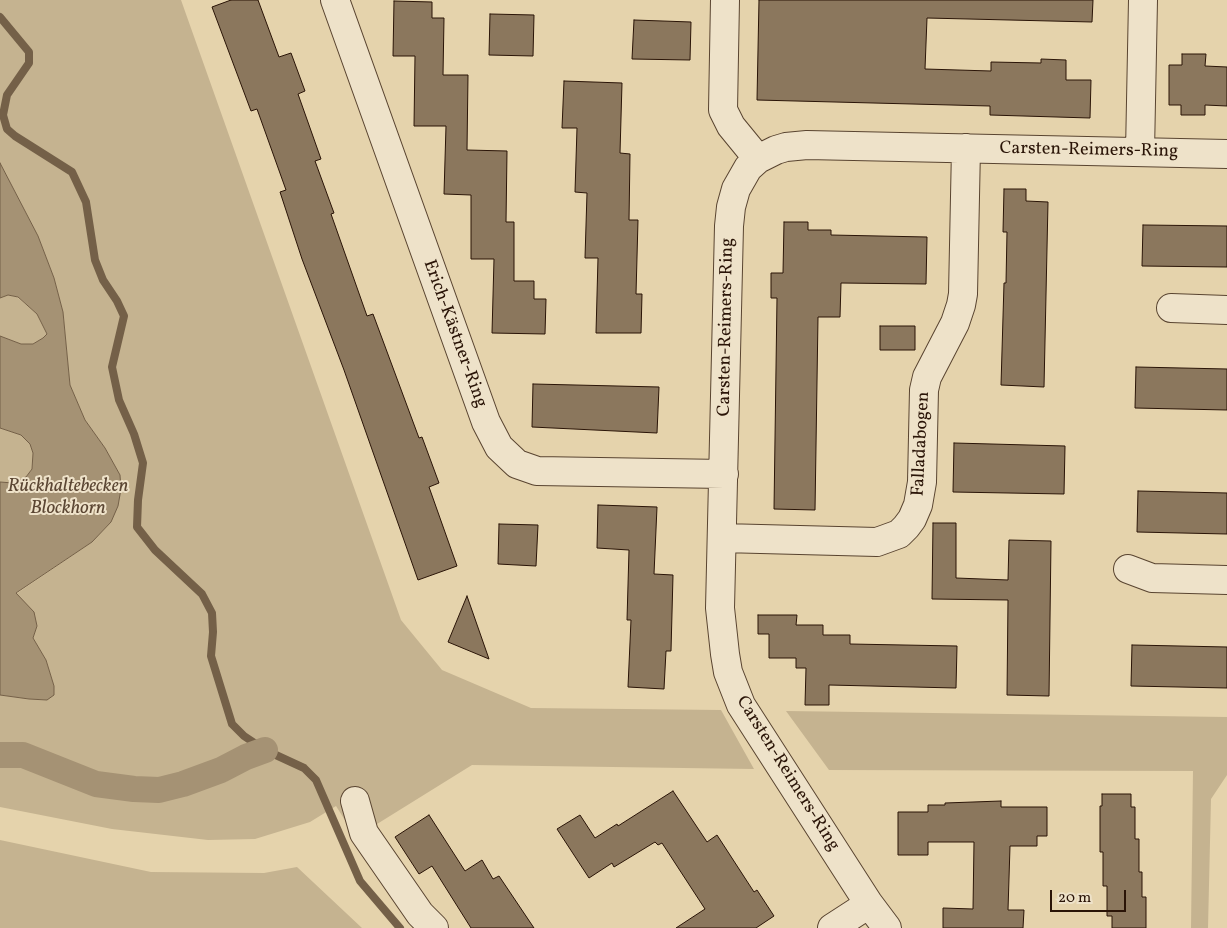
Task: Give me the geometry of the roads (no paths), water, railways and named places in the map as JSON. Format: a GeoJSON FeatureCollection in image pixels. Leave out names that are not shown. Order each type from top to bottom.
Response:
{"type":"FeatureCollection","features":[{"type":"Feature","properties":{"kind":"street","name":"Erich-Kästner-Ring"},"geometry":{"type":"LineString","coordinates":[[335,0],[486,422],[499,447],[517,464],[537,471],[724,474]]}},
{"type":"Feature","properties":{"kind":"street"},"geometry":{"type":"LineString","coordinates":[[725,0],[723,110],[731,126],[758,158]]}},
{"type":"Feature","properties":{"kind":"street"},"geometry":{"type":"LineString","coordinates":[[1140,152],[1143,0]]}},
{"type":"Feature","properties":{"kind":"street","name":"Carsten-Reimers-Ring"},"geometry":{"type":"LineString","coordinates":[[887,928],[747,713],[728,672],[720,608],[730,215],[733,199],[740,181],[748,168],[758,158],[786,147],[807,145],[1227,154]]}},
{"type":"Feature","properties":{"kind":"street","name":"Falladabogen"},"geometry":{"type":"LineString","coordinates":[[722,538],[877,542],[899,534],[912,519],[918,505],[922,482],[924,390],[926,377],[955,323],[963,294],[966,148]]}},
{"type":"Feature","properties":{"kind":"street"},"geometry":{"type":"LineString","coordinates":[[1171,308],[1227,310]]}},
{"type":"Feature","properties":{"kind":"street"},"geometry":{"type":"LineString","coordinates":[[1128,569],[1152,578],[1227,580]]}},
{"type":"Feature","properties":{"kind":"street"},"geometry":{"type":"LineString","coordinates":[[354,801],[364,833],[420,914],[434,928]]}},
{"type":"Feature","properties":{"kind":"street"},"geometry":{"type":"LineString","coordinates":[[832,928],[870,904]]}},
{"type":"Feature","properties":{"kind":"water","name":"Rückhaltebecken Blockhorn"},"geometry":{"type":"Polygon","coordinates":[[[0,163],[38,236],[54,278],[63,312],[70,385],[85,420],[105,448],[120,475],[121,489],[118,506],[111,522],[92,542],[16,593],[34,612],[37,626],[33,638],[46,660],[54,686],[54,695],[47,700],[0,695],[0,482],[13,483],[26,477],[32,469],[33,453],[30,444],[21,435],[0,428],[0,336],[21,344],[33,344],[47,334],[37,314],[18,297],[8,295],[0,298],[0,163]]]}},
{"type":"Feature","properties":{"kind":"waterway"},"geometry":{"type":"LineString","coordinates":[[0,17],[29,52],[29,63],[7,95],[3,115],[7,129],[72,172],[86,202],[95,260],[103,280],[117,301],[124,316],[112,367],[119,400],[134,434],[143,463],[138,500],[137,527],[155,550],[202,594],[212,613],[211,656],[232,724],[244,736],[265,750],[304,768],[316,780],[360,881],[400,928]]}},
{"type":"Feature","properties":{"kind":"waterway"},"geometry":{"type":"LineString","coordinates":[[0,755],[23,755],[96,784],[159,790],[183,784],[221,770],[265,750]]}}]}
